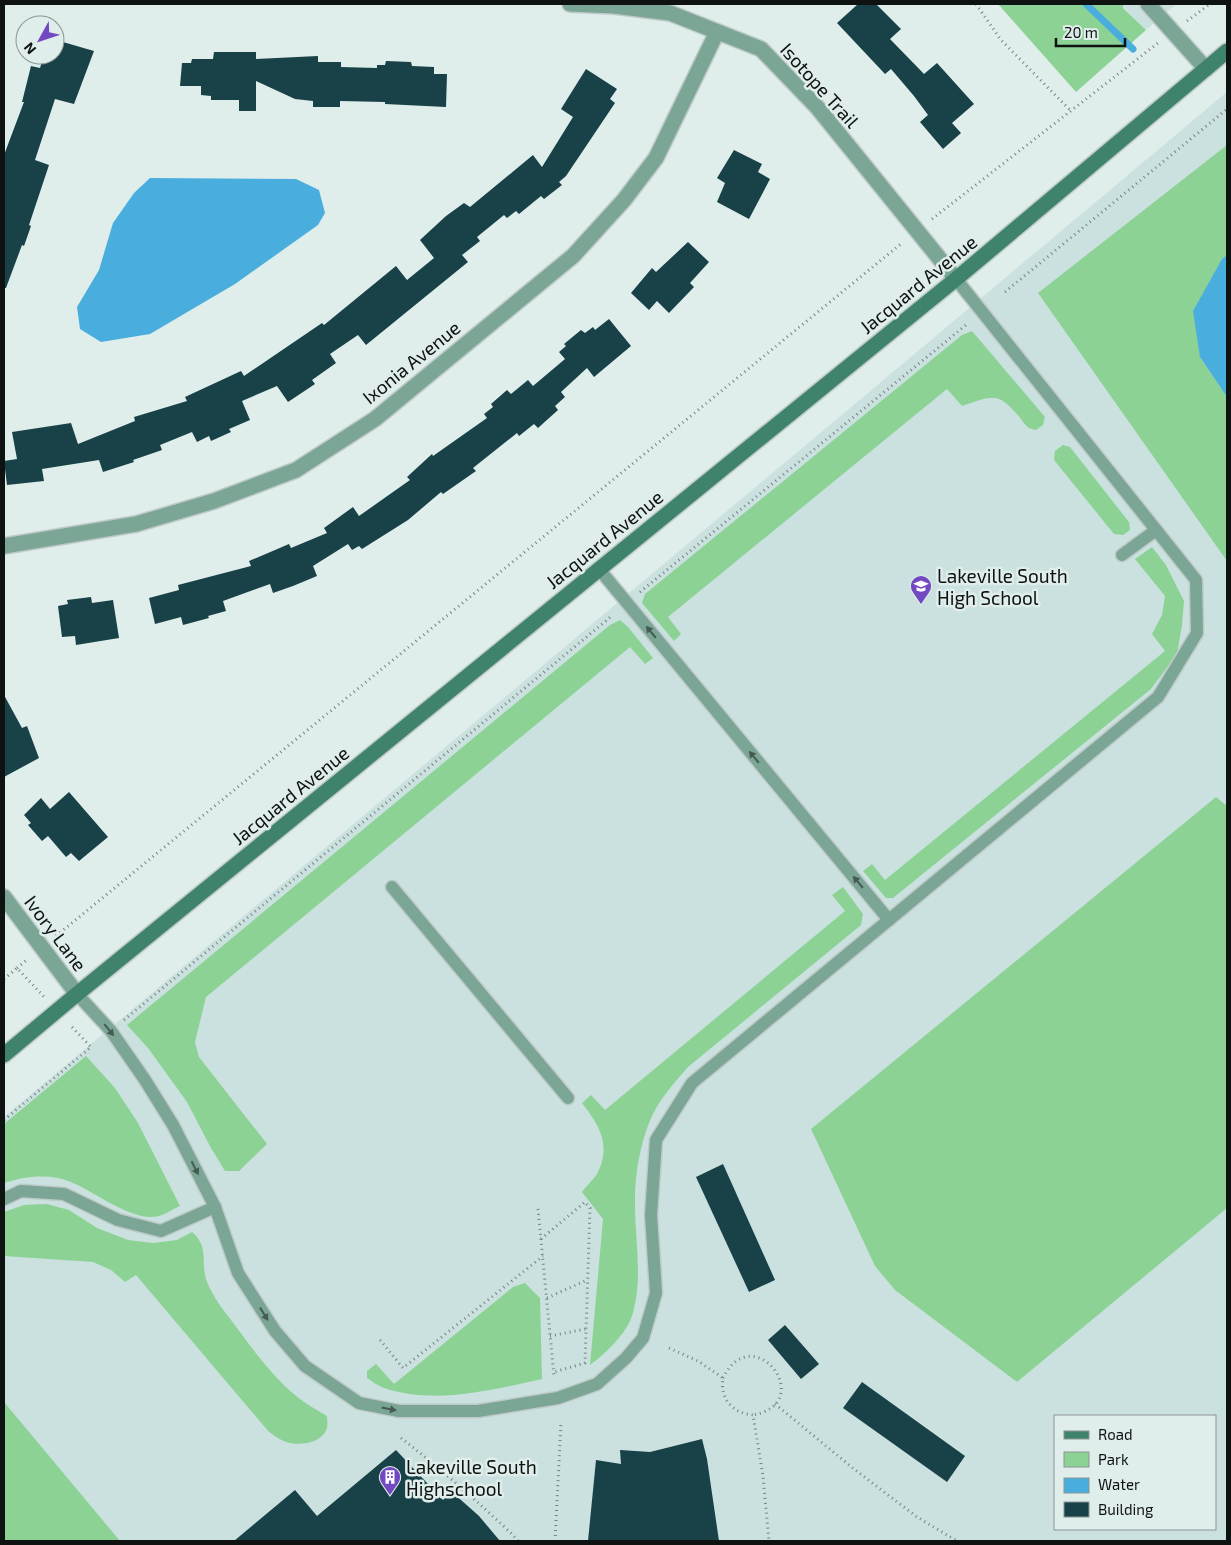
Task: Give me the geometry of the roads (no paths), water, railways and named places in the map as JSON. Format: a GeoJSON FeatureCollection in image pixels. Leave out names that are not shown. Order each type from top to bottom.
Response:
{"type":"FeatureCollection","features":[{"type":"Feature","properties":{"kind":"street","name":"Isotope Trail"},"geometry":{"type":"LineString","coordinates":[[570,4],[614,6],[670,13],[761,49],[817,107],[956,279]]}},
{"type":"Feature","properties":{"kind":"street"},"geometry":{"type":"LineString","coordinates":[[1148,4],[1206,69]]}},
{"type":"Feature","properties":{"kind":"street","name":"Ixonia Avenue"},"geometry":{"type":"LineString","coordinates":[[4,546],[136,524],[214,501],[296,470],[375,419],[573,256],[624,200],[656,158],[717,32]]}},
{"type":"Feature","properties":{"kind":"street","name":"Jacquard Avenue"},"geometry":{"type":"LineString","coordinates":[[4,1055],[956,279],[1227,52]]}},
{"type":"Feature","properties":{"kind":"street","name":"Ivory Lane"},"geometry":{"type":"LineString","coordinates":[[4,897],[77,994]]}},
{"type":"Feature","properties":{"kind":"lane"},"geometry":{"type":"LineString","coordinates":[[77,994],[110,1031],[145,1080],[173,1125],[215,1207],[238,1273],[275,1331],[305,1366],[359,1403],[399,1411],[478,1411],[558,1398],[597,1384],[626,1358],[643,1338],[656,1293],[651,1214],[656,1140],[692,1083],[1158,697],[1197,633],[1196,580],[956,279]]}},
{"type":"Feature","properties":{"kind":"lane"},"geometry":{"type":"LineString","coordinates":[[1122,555],[1156,530]]}},
{"type":"Feature","properties":{"kind":"lane"},"geometry":{"type":"LineString","coordinates":[[599,569],[889,920]]}},
{"type":"Feature","properties":{"kind":"lane"},"geometry":{"type":"LineString","coordinates":[[392,887],[568,1098]]}},
{"type":"Feature","properties":{"kind":"lane"},"geometry":{"type":"LineString","coordinates":[[4,1199],[21,1191],[64,1194],[118,1220],[161,1231],[215,1207]]}},
{"type":"Feature","properties":{"kind":"water"},"geometry":{"type":"Polygon","coordinates":[[[150,178],[296,179],[319,190],[325,213],[318,225],[235,284],[150,334],[101,342],[80,329],[77,307],[99,270],[113,223],[134,193],[150,178]]]}},
{"type":"Feature","properties":{"kind":"water"},"geometry":{"type":"Polygon","coordinates":[[[1227,255],[1227,397],[1200,357],[1193,311],[1222,259],[1227,255]]]}},
{"type":"Feature","properties":{"kind":"waterway"},"geometry":{"type":"LineString","coordinates":[[1086,4],[1133,49]]}},
{"type":"Feature","properties":{"kind":"place","name":"Lakeville South High School"},"geometry":{"type":"Point","coordinates":[921,605]}},
{"type":"Feature","properties":{"kind":"place","name":"Lakeville South Highschool"},"geometry":{"type":"Point","coordinates":[390,1496]}}]}
